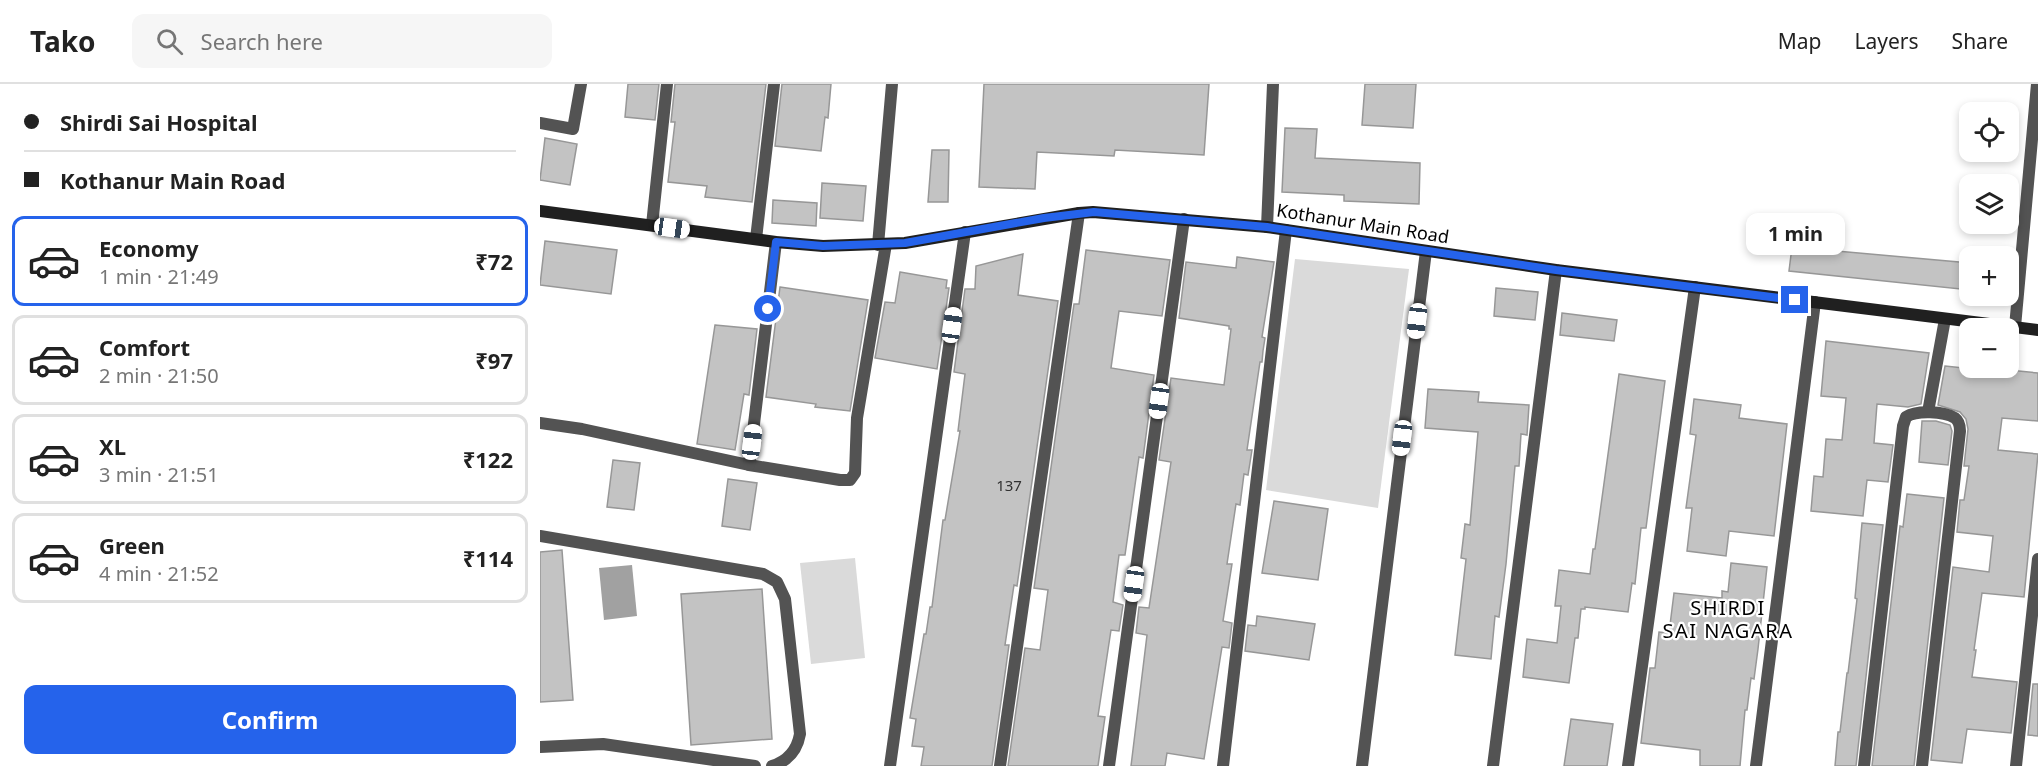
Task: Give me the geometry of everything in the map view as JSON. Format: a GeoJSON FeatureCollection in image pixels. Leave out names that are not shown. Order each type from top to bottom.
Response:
{"type":"FeatureCollection","features":[{"type":"Feature","properties":{"kind":"main road","name":"Kothanur Main Road"},"geometry":{"type":"LineString","coordinates":[[540,211],[823,246],[905,243],[1094,212],[1267,227],[1556,270],[1959,321]]}},
{"type":"Feature","properties":{"kind":"main road","name":"Kothanur Main Road"},"geometry":{"type":"LineString","coordinates":[[2019,328],[2038,330]]}},
{"type":"Feature","properties":{"kind":"street"},"geometry":{"type":"LineString","coordinates":[[540,123],[573,129],[581,84]]}},
{"type":"Feature","properties":{"kind":"street"},"geometry":{"type":"LineString","coordinates":[[652,225],[667,84]]}},
{"type":"Feature","properties":{"kind":"street"},"geometry":{"type":"LineString","coordinates":[[756,239],[774,84]]}},
{"type":"Feature","properties":{"kind":"street"},"geometry":{"type":"LineString","coordinates":[[540,423],[582,429],[749,465],[850,480],[855,473],[858,418],[882,245],[892,84]]}},
{"type":"Feature","properties":{"kind":"street"},"geometry":{"type":"LineString","coordinates":[[1267,227],[1273,84]]}},
{"type":"Feature","properties":{"kind":"street"},"geometry":{"type":"LineString","coordinates":[[2016,318],[2037,84]]}},
{"type":"Feature","properties":{"kind":"street"},"geometry":{"type":"LineString","coordinates":[[1000,766],[1079,213]]}},
{"type":"Feature","properties":{"kind":"street"},"geometry":{"type":"LineString","coordinates":[[1109,766],[1184,219]]}},
{"type":"Feature","properties":{"kind":"street"},"geometry":{"type":"LineString","coordinates":[[1223,766],[1286,230]]}},
{"type":"Feature","properties":{"kind":"street"},"geometry":{"type":"LineString","coordinates":[[890,766],[965,232]]}},
{"type":"Feature","properties":{"kind":"street"},"geometry":{"type":"LineString","coordinates":[[749,465],[776,242]]}},
{"type":"Feature","properties":{"kind":"street"},"geometry":{"type":"LineString","coordinates":[[1362,766],[1426,251]]}},
{"type":"Feature","properties":{"kind":"street"},"geometry":{"type":"LineString","coordinates":[[1493,766],[1556,270]]}},
{"type":"Feature","properties":{"kind":"street"},"geometry":{"type":"LineString","coordinates":[[1628,766],[1695,287]]}},
{"type":"Feature","properties":{"kind":"street"},"geometry":{"type":"LineString","coordinates":[[1756,766],[1815,302]]}},
{"type":"Feature","properties":{"kind":"street"},"geometry":{"type":"LineString","coordinates":[[1928,412],[1945,319]]}},
{"type":"Feature","properties":{"kind":"street"},"geometry":{"type":"LineString","coordinates":[[1864,766],[1903,426],[1906,417],[1911,413],[1928,412],[1955,418],[1960,424],[1960,431],[1922,766]]}},
{"type":"Feature","properties":{"kind":"street"},"geometry":{"type":"LineString","coordinates":[[540,536],[763,574],[777,582],[785,599],[800,734],[798,743],[788,759],[772,766]]}},
{"type":"Feature","properties":{"kind":"street"},"geometry":{"type":"LineString","coordinates":[[2016,766],[2038,559]]}},
{"type":"Feature","properties":{"kind":"street"},"geometry":{"type":"LineString","coordinates":[[540,747],[603,744],[755,766]]}},
{"type":"Feature","properties":{"kind":"shaded area"},"geometry":{"type":"Polygon","coordinates":[[[1295,259],[1409,269],[1378,508],[1266,490],[1295,259]]]}},
{"type":"Feature","properties":{"kind":"shaded area"},"geometry":{"type":"Polygon","coordinates":[[[855,558],[865,658],[811,664],[800,563],[855,558]]]}},
{"type":"Feature","properties":{"kind":"shaded area"},"geometry":{"type":"Polygon","coordinates":[[[632,565],[637,616],[604,620],[599,568],[632,565]]]}},
{"type":"Feature","properties":{"kind":"building"},"geometry":{"type":"Polygon","coordinates":[[[628,84],[659,84],[655,120],[625,117],[628,84]]]}},
{"type":"Feature","properties":{"kind":"building"},"geometry":{"type":"Polygon","coordinates":[[[675,84],[766,84],[752,202],[705,197],[707,186],[668,182],[675,122],[671,122],[675,84]]]}},
{"type":"Feature","properties":{"kind":"building"},"geometry":{"type":"Polygon","coordinates":[[[782,84],[831,84],[828,118],[825,117],[821,151],[775,146],[782,84]]]}},
{"type":"Feature","properties":{"kind":"building"},"geometry":{"type":"Polygon","coordinates":[[[984,84],[1209,84],[1204,155],[1115,150],[1114,156],[1037,152],[1035,189],[979,187],[984,84]]]}},
{"type":"Feature","properties":{"kind":"building"},"geometry":{"type":"Polygon","coordinates":[[[1365,84],[1416,84],[1413,128],[1362,125],[1365,84]]]}},
{"type":"Feature","properties":{"kind":"building"},"geometry":{"type":"Polygon","coordinates":[[[1285,128],[1317,129],[1315,158],[1420,163],[1419,204],[1344,201],[1344,195],[1282,192],[1285,128]]]}},
{"type":"Feature","properties":{"kind":"building"},"geometry":{"type":"Polygon","coordinates":[[[545,138],[577,144],[570,185],[540,180],[545,138]]]}},
{"type":"Feature","properties":{"kind":"building"},"geometry":{"type":"Polygon","coordinates":[[[932,150],[949,150],[948,202],[928,202],[932,150]]]}},
{"type":"Feature","properties":{"kind":"building"},"geometry":{"type":"Polygon","coordinates":[[[822,183],[866,186],[863,221],[820,218],[822,183]]]}},
{"type":"Feature","properties":{"kind":"building"},"geometry":{"type":"Polygon","coordinates":[[[773,200],[817,203],[816,226],[772,223],[773,200]]]}},
{"type":"Feature","properties":{"kind":"building"},"geometry":{"type":"Polygon","coordinates":[[[545,241],[617,250],[611,294],[540,285],[545,241]]]}},
{"type":"Feature","properties":{"kind":"building"},"geometry":{"type":"Polygon","coordinates":[[[1792,247],[1959,262],[1959,289],[1789,271],[1792,247]]]}},
{"type":"Feature","properties":{"kind":"building"},"geometry":{"type":"Polygon","coordinates":[[[1086,250],[1170,260],[1162,316],[1119,311],[1111,368],[1154,375],[1143,458],[1139,457],[1125,555],[1119,555],[1113,602],[1123,605],[1119,631],[1111,630],[1098,716],[1105,717],[1098,766],[1008,766],[1025,648],[1040,650],[1048,590],[1034,588],[1074,304],[1079,304],[1086,250]]]}},
{"type":"Feature","properties":{"kind":"building"},"geometry":{"type":"Polygon","coordinates":[[[1023,254],[1018,295],[1058,301],[1017,586],[1014,585],[1005,645],[1009,645],[992,766],[921,766],[924,747],[912,746],[916,719],[910,718],[924,634],[926,634],[930,607],[932,607],[943,520],[945,520],[960,431],[958,431],[965,374],[954,372],[965,289],[975,289],[976,266],[1023,254]]]}},
{"type":"Feature","properties":{"kind":"building"},"geometry":{"type":"Polygon","coordinates":[[[1237,257],[1274,262],[1262,337],[1265,338],[1262,362],[1260,362],[1247,450],[1252,450],[1248,475],[1244,474],[1240,505],[1236,504],[1227,564],[1232,564],[1223,621],[1232,623],[1229,648],[1222,647],[1204,759],[1167,753],[1165,766],[1131,766],[1147,635],[1136,633],[1139,607],[1149,608],[1171,462],[1159,460],[1171,378],[1224,385],[1231,329],[1229,326],[1179,318],[1186,262],[1236,268],[1237,257]]]}},
{"type":"Feature","properties":{"kind":"building"},"geometry":{"type":"Polygon","coordinates":[[[900,272],[947,280],[946,288],[949,288],[937,369],[875,358],[885,302],[895,303],[900,272]]]}},
{"type":"Feature","properties":{"kind":"building"},"geometry":{"type":"Polygon","coordinates":[[[780,287],[868,300],[850,411],[815,407],[816,404],[766,397],[780,287]]]}},
{"type":"Feature","properties":{"kind":"building"},"geometry":{"type":"Polygon","coordinates":[[[1496,288],[1538,292],[1535,320],[1494,316],[1496,288]]]}},
{"type":"Feature","properties":{"kind":"building"},"geometry":{"type":"Polygon","coordinates":[[[1562,313],[1617,320],[1614,341],[1560,335],[1562,313]]]}},
{"type":"Feature","properties":{"kind":"building"},"geometry":{"type":"Polygon","coordinates":[[[715,325],[757,329],[749,395],[744,394],[735,450],[697,444],[715,325]]]}},
{"type":"Feature","properties":{"kind":"building"},"geometry":{"type":"Polygon","coordinates":[[[1826,341],[1929,353],[1921,404],[1908,407],[1877,404],[1874,443],[1893,445],[1888,482],[1867,480],[1863,516],[1811,511],[1814,476],[1823,477],[1826,439],[1842,440],[1846,398],[1821,396],[1826,341]]]}},
{"type":"Feature","properties":{"kind":"building"},"geometry":{"type":"Polygon","coordinates":[[[1945,366],[1959,368],[1959,378],[2019,378],[2019,371],[2038,373],[2038,421],[2002,418],[1998,450],[2038,454],[2024,597],[1982,593],[1974,650],[1976,650],[1972,677],[2017,682],[2011,733],[1967,729],[1962,763],[1931,760],[1953,567],[1989,572],[1993,536],[1957,532],[1960,500],[1964,500],[1969,466],[1964,466],[1968,429],[1966,419],[1960,412],[1938,405],[1945,366]]]}},
{"type":"Feature","properties":{"kind":"building"},"geometry":{"type":"Polygon","coordinates":[[[1619,374],[1665,381],[1646,528],[1641,528],[1635,584],[1632,583],[1628,612],[1585,607],[1581,609],[1569,683],[1523,677],[1527,639],[1557,643],[1561,606],[1555,606],[1559,570],[1590,574],[1619,374]]]}},
{"type":"Feature","properties":{"kind":"building"},"geometry":{"type":"Polygon","coordinates":[[[1428,389],[1479,392],[1478,402],[1529,405],[1527,435],[1521,434],[1519,466],[1515,466],[1506,564],[1499,617],[1495,616],[1491,659],[1455,655],[1466,559],[1461,558],[1465,524],[1470,525],[1478,432],[1425,428],[1428,389]]]}},
{"type":"Feature","properties":{"kind":"building"},"geometry":{"type":"Polygon","coordinates":[[[1694,399],[1741,405],[1739,418],[1787,424],[1774,536],[1729,531],[1726,556],[1687,551],[1692,508],[1686,508],[1696,435],[1690,434],[1694,399]]]}},
{"type":"Feature","properties":{"kind":"building"},"geometry":{"type":"Polygon","coordinates":[[[1922,421],[1936,421],[1950,425],[1952,431],[1948,465],[1919,462],[1922,421]]]}},
{"type":"Feature","properties":{"kind":"building"},"geometry":{"type":"Polygon","coordinates":[[[613,460],[640,463],[634,510],[607,507],[613,460]]]}},
{"type":"Feature","properties":{"kind":"building"},"geometry":{"type":"Polygon","coordinates":[[[728,479],[757,483],[750,530],[722,526],[728,479]]]}},
{"type":"Feature","properties":{"kind":"building"},"geometry":{"type":"Polygon","coordinates":[[[1907,494],[1944,498],[1914,766],[1872,766],[1900,526],[1903,527],[1907,494]]]}},
{"type":"Feature","properties":{"kind":"building"},"geometry":{"type":"Polygon","coordinates":[[[1274,501],[1328,509],[1318,580],[1262,573],[1274,501]]]}},
{"type":"Feature","properties":{"kind":"building"},"geometry":{"type":"Polygon","coordinates":[[[1862,523],[1883,525],[1856,766],[1835,766],[1857,599],[1855,598],[1862,523]]]}},
{"type":"Feature","properties":{"kind":"building"},"geometry":{"type":"Polygon","coordinates":[[[562,550],[573,700],[540,702],[540,552],[562,550]]]}},
{"type":"Feature","properties":{"kind":"building"},"geometry":{"type":"Polygon","coordinates":[[[1731,563],[1767,567],[1754,679],[1751,678],[1747,710],[1745,710],[1740,766],[1700,766],[1700,750],[1641,743],[1650,668],[1655,668],[1659,632],[1669,633],[1674,593],[1722,598],[1722,591],[1728,592],[1731,563]]]}},
{"type":"Feature","properties":{"kind":"building"},"geometry":{"type":"Polygon","coordinates":[[[762,589],[772,739],[691,745],[681,594],[762,589]]]}},
{"type":"Feature","properties":{"kind":"building"},"geometry":{"type":"Polygon","coordinates":[[[1257,616],[1315,624],[1309,660],[1245,651],[1248,625],[1256,626],[1257,616]]]}},
{"type":"Feature","properties":{"kind":"building"},"geometry":{"type":"Polygon","coordinates":[[[2033,684],[2038,684],[2038,736],[2028,735],[2033,684]]]}},
{"type":"Feature","properties":{"kind":"building"},"geometry":{"type":"Polygon","coordinates":[[[1571,719],[1613,724],[1607,766],[1564,766],[1571,719]]]}},
{"type":"Feature","properties":{"kind":"district","name":"SHIRDI SAI NAGARA"},"geometry":{"type":"Point","coordinates":[1728,618]}},
{"type":"Feature","properties":{"kind":"route"},"geometry":{"type":"LineString","coordinates":[[768,309],[776,242],[823,246],[905,243],[1044,218],[1094,212],[1267,227],[1556,270],[1795,300]]}}]}
